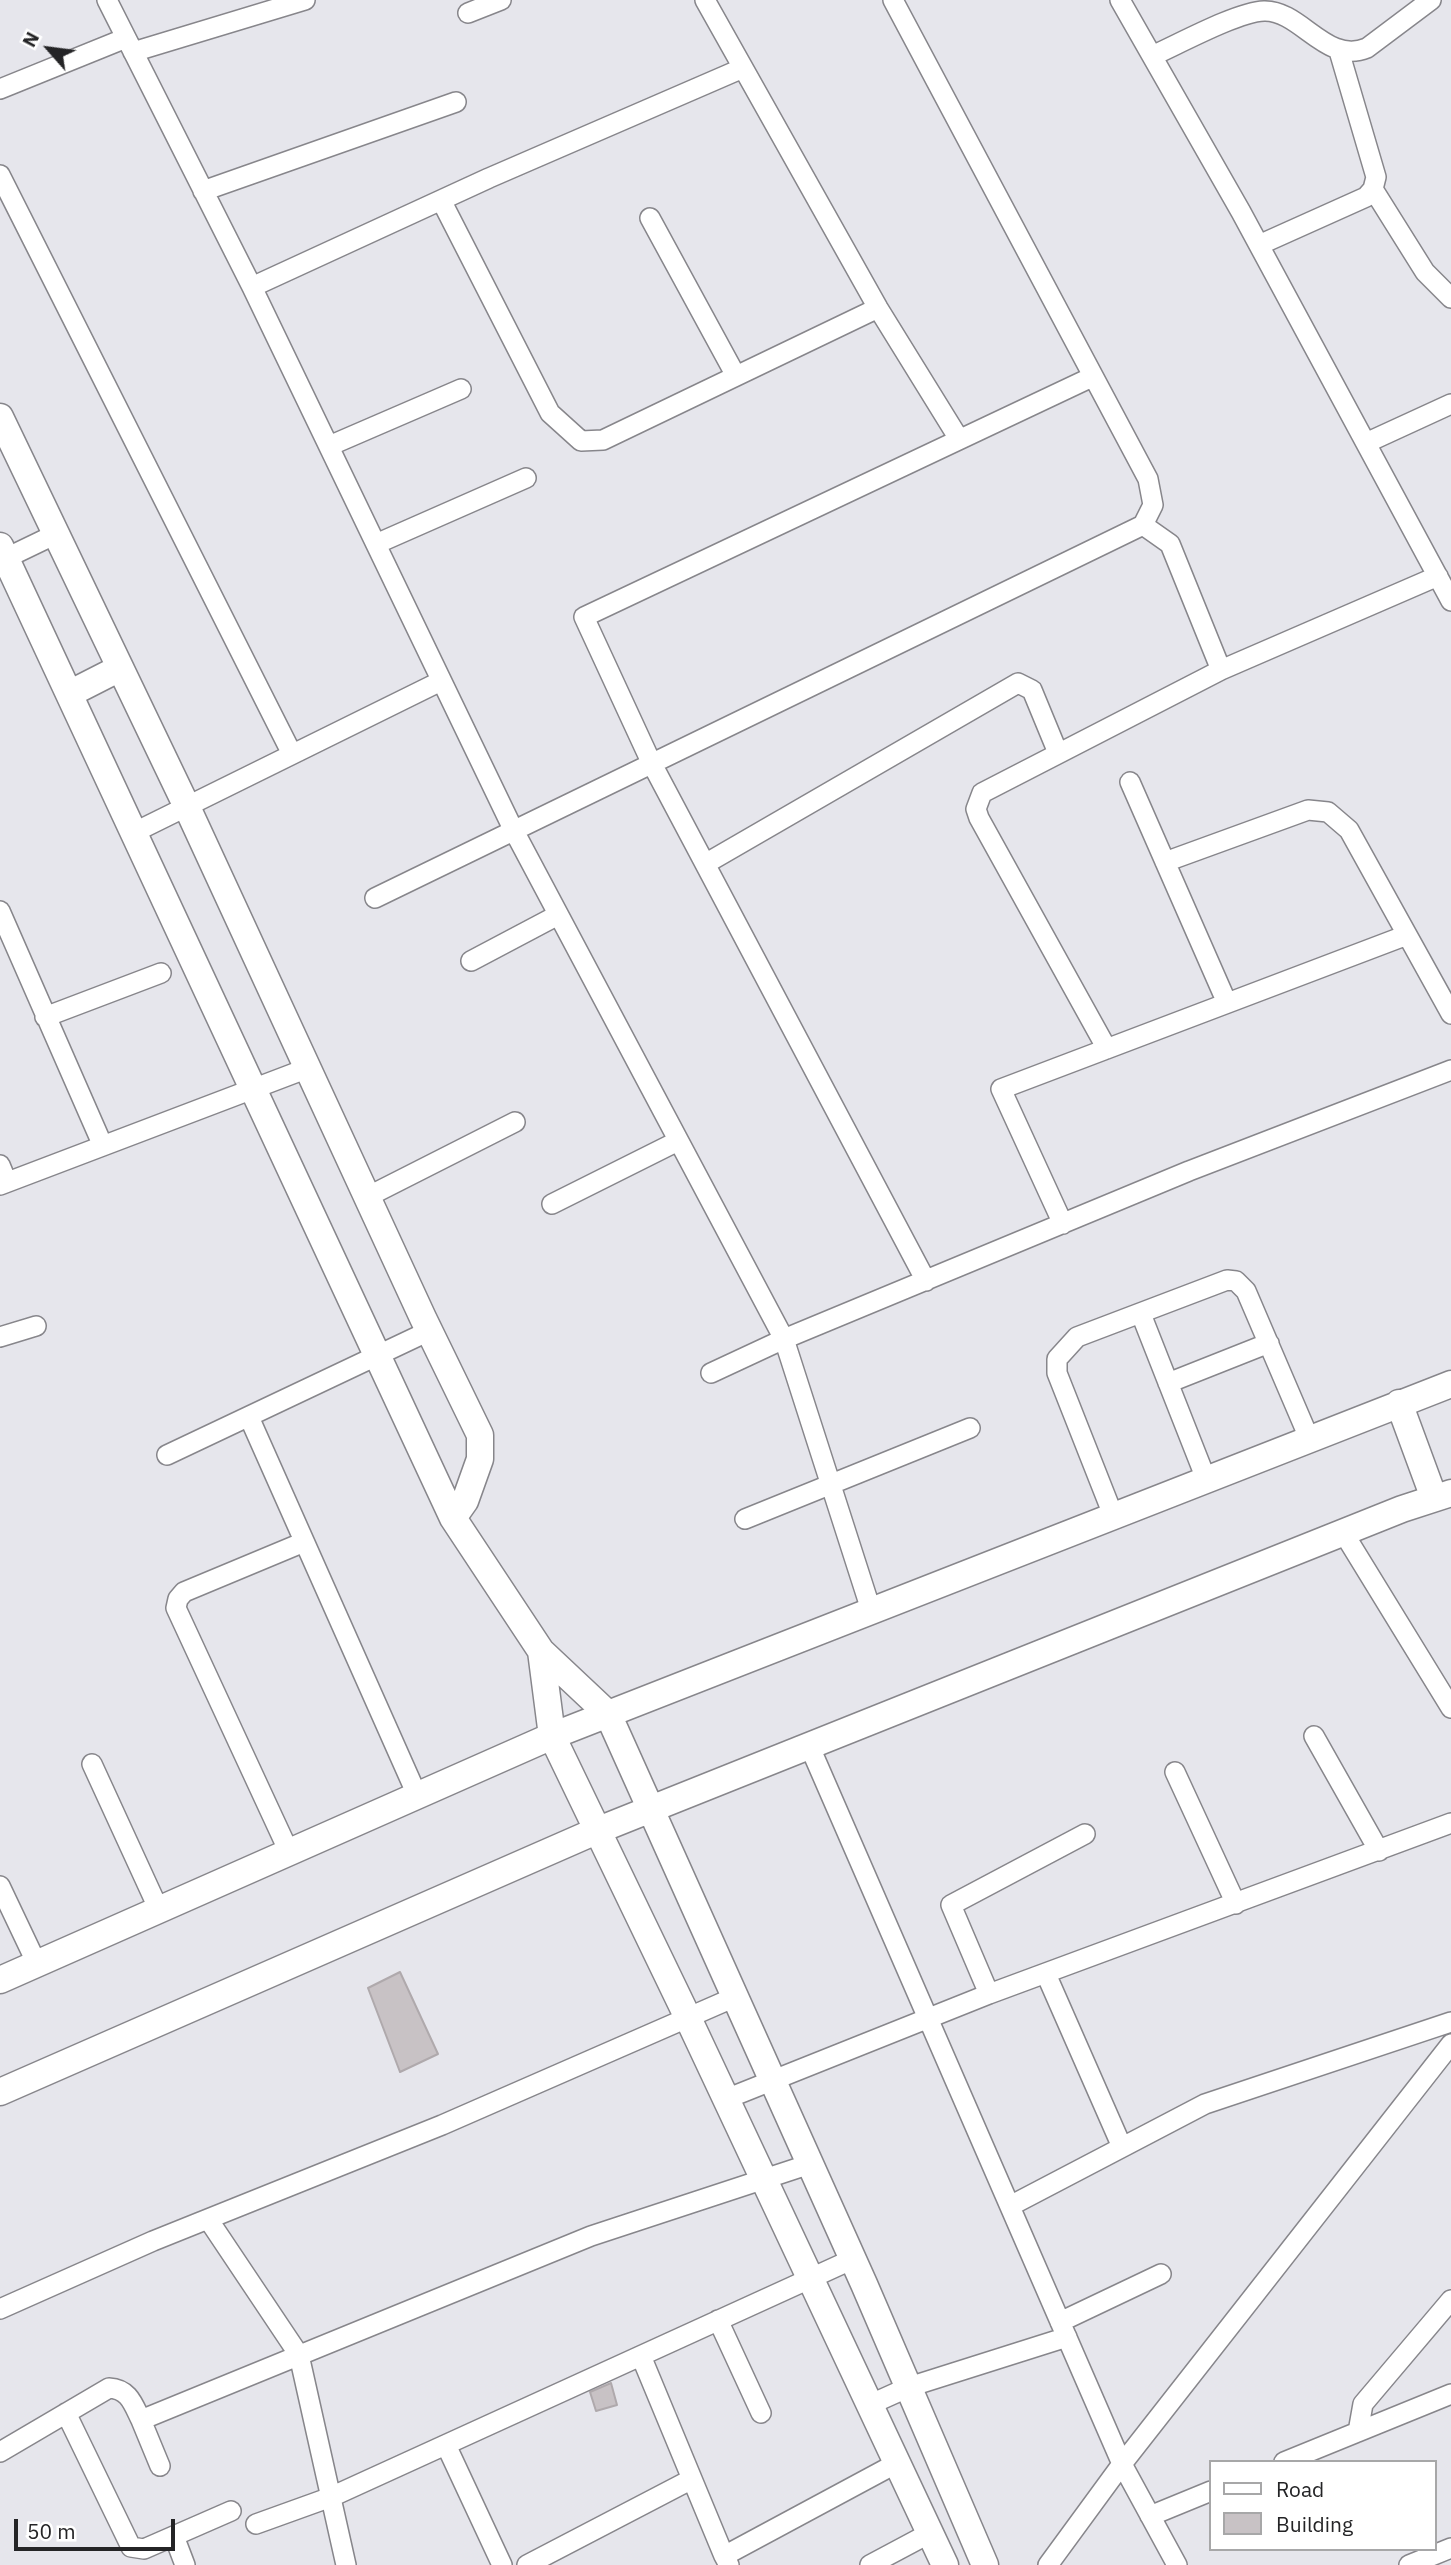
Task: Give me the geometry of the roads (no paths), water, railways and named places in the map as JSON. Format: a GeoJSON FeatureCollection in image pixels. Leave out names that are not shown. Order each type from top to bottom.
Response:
{"type":"FeatureCollection","features":[{"type":"Feature","properties":{"kind":"street"},"geometry":{"type":"LineString","coordinates":[[107,0],[252,287],[513,829],[784,1339],[871,1610]]}},
{"type":"Feature","properties":{"kind":"street"},"geometry":{"type":"LineString","coordinates":[[0,89],[129,45],[305,0]]}},
{"type":"Feature","properties":{"kind":"street"},"geometry":{"type":"LineString","coordinates":[[468,13],[501,0]]}},
{"type":"Feature","properties":{"kind":"street"},"geometry":{"type":"LineString","coordinates":[[705,0],[878,309],[959,439]]}},
{"type":"Feature","properties":{"kind":"street"},"geometry":{"type":"LineString","coordinates":[[375,898],[1143,525],[1153,505],[1148,479],[893,0]]}},
{"type":"Feature","properties":{"kind":"street"},"geometry":{"type":"LineString","coordinates":[[1120,0],[1259,245],[1451,601]]}},
{"type":"Feature","properties":{"kind":"street"},"geometry":{"type":"LineString","coordinates":[[1152,56],[1255,6],[1281,16],[1339,51],[1357,53],[1431,0]]}},
{"type":"Feature","properties":{"kind":"street"},"geometry":{"type":"LineString","coordinates":[[1259,245],[1366,197],[1373,189],[1376,177],[1339,51]]}},
{"type":"Feature","properties":{"kind":"street"},"geometry":{"type":"LineString","coordinates":[[252,287],[441,200],[743,68]]}},
{"type":"Feature","properties":{"kind":"street"},"geometry":{"type":"LineString","coordinates":[[203,191],[456,102]]}},
{"type":"Feature","properties":{"kind":"street"},"geometry":{"type":"LineString","coordinates":[[0,175],[292,754]]}},
{"type":"Feature","properties":{"kind":"street"},"geometry":{"type":"LineString","coordinates":[[1373,189],[1425,272],[1451,298]]}},
{"type":"Feature","properties":{"kind":"street"},"geometry":{"type":"LineString","coordinates":[[441,200],[550,414],[582,441],[603,440],[878,309]]}},
{"type":"Feature","properties":{"kind":"street"},"geometry":{"type":"LineString","coordinates":[[650,218],[736,376]]}},
{"type":"Feature","properties":{"kind":"street"},"geometry":{"type":"LineString","coordinates":[[926,1281],[651,762],[584,617],[1092,377]]}},
{"type":"Feature","properties":{"kind":"street"},"geometry":{"type":"LineString","coordinates":[[329,446],[461,389]]}},
{"type":"Feature","properties":{"kind":"street"},"geometry":{"type":"LineString","coordinates":[[1366,443],[1451,404]]}},
{"type":"Feature","properties":{"kind":"street"},"geometry":{"type":"LineString","coordinates":[[0,417],[187,807],[429,1331],[480,1435],[480,1459],[465,1501],[453,1518]]}},
{"type":"Feature","properties":{"kind":"street"},"geometry":{"type":"LineString","coordinates":[[376,544],[526,478]]}},
{"type":"Feature","properties":{"kind":"street"},"geometry":{"type":"LineString","coordinates":[[1143,525],[1170,544],[1221,670]]}},
{"type":"Feature","properties":{"kind":"street"},"geometry":{"type":"LineString","coordinates":[[56,534],[2,555],[453,1518],[541,1651],[608,1714],[853,2259],[985,2565]]}},
{"type":"Feature","properties":{"kind":"street"},"geometry":{"type":"LineString","coordinates":[[1107,1049],[976,809],[982,793],[1221,670],[1438,576]]}},
{"type":"Feature","properties":{"kind":"street"},"geometry":{"type":"LineString","coordinates":[[69,694],[120,668]]}},
{"type":"Feature","properties":{"kind":"street"},"geometry":{"type":"LineString","coordinates":[[133,833],[441,681]]}},
{"type":"Feature","properties":{"kind":"street"},"geometry":{"type":"LineString","coordinates":[[705,864],[1018,683],[1032,690],[1058,753]]}},
{"type":"Feature","properties":{"kind":"street"},"geometry":{"type":"LineString","coordinates":[[1129,782],[1227,1003]]}},
{"type":"Feature","properties":{"kind":"street"},"geometry":{"type":"LineString","coordinates":[[1165,862],[1308,810],[1328,812],[1349,830],[1451,1014]]}},
{"type":"Feature","properties":{"kind":"street"},"geometry":{"type":"LineString","coordinates":[[0,911],[103,1146]]}},
{"type":"Feature","properties":{"kind":"street"},"geometry":{"type":"LineString","coordinates":[[471,961],[558,915]]}},
{"type":"Feature","properties":{"kind":"street"},"geometry":{"type":"LineString","coordinates":[[1063,1224],[1001,1089],[1407,935]]}},
{"type":"Feature","properties":{"kind":"street"},"geometry":{"type":"LineString","coordinates":[[45,1017],[161,973]]}},
{"type":"Feature","properties":{"kind":"street"},"geometry":{"type":"LineString","coordinates":[[2,1177],[103,1146],[308,1068]]}},
{"type":"Feature","properties":{"kind":"street"},"geometry":{"type":"LineString","coordinates":[[711,1373],[784,1339],[1063,1224],[1451,1070]]}},
{"type":"Feature","properties":{"kind":"street"},"geometry":{"type":"LineString","coordinates":[[367,1197],[515,1122]]}},
{"type":"Feature","properties":{"kind":"street"},"geometry":{"type":"LineString","coordinates":[[552,1204],[678,1141]]}},
{"type":"Feature","properties":{"kind":"street"},"geometry":{"type":"LineString","coordinates":[[1113,1515],[1057,1373],[1057,1359],[1077,1337],[1227,1280],[1236,1281],[1246,1291],[1309,1438]]}},
{"type":"Feature","properties":{"kind":"street"},"geometry":{"type":"LineString","coordinates":[[1141,1314],[1206,1479]]}},
{"type":"Feature","properties":{"kind":"street"},"geometry":{"type":"LineString","coordinates":[[0,1337],[36,1326]]}},
{"type":"Feature","properties":{"kind":"street"},"geometry":{"type":"LineString","coordinates":[[167,1455],[429,1331]]}},
{"type":"Feature","properties":{"kind":"street"},"geometry":{"type":"LineString","coordinates":[[1168,1383],[1269,1343]]}},
{"type":"Feature","properties":{"kind":"street"},"geometry":{"type":"LineString","coordinates":[[0,1980],[552,1736],[1451,1384]]}},
{"type":"Feature","properties":{"kind":"street"},"geometry":{"type":"LineString","coordinates":[[0,2092],[596,1831],[1343,1532],[1443,1495],[1399,1403]]}},
{"type":"Feature","properties":{"kind":"street"},"geometry":{"type":"LineString","coordinates":[[248,1417],[417,1796]]}},
{"type":"Feature","properties":{"kind":"street"},"geometry":{"type":"LineString","coordinates":[[746,1519],[970,1428]]}},
{"type":"Feature","properties":{"kind":"street"},"geometry":{"type":"LineString","coordinates":[[1343,1532],[1451,1708]]}},
{"type":"Feature","properties":{"kind":"street"},"geometry":{"type":"LineString","coordinates":[[289,1852],[176,1608],[178,1599],[184,1592],[304,1542]]}},
{"type":"Feature","properties":{"kind":"street"},"geometry":{"type":"LineString","coordinates":[[541,1651],[552,1736],[945,2565]]}},
{"type":"Feature","properties":{"kind":"street"},"geometry":{"type":"LineString","coordinates":[[1314,1736],[1379,1851]]}},
{"type":"Feature","properties":{"kind":"street"},"geometry":{"type":"LineString","coordinates":[[809,1745],[1122,2464],[1177,2565]]}},
{"type":"Feature","properties":{"kind":"street"},"geometry":{"type":"LineString","coordinates":[[92,1764],[159,1910]]}},
{"type":"Feature","properties":{"kind":"street"},"geometry":{"type":"LineString","coordinates":[[1175,1772],[1236,1905]]}},
{"type":"Feature","properties":{"kind":"street"},"geometry":{"type":"LineString","coordinates":[[726,2099],[771,2078],[928,2017],[1236,1905],[1451,1823]]}},
{"type":"Feature","properties":{"kind":"street"},"geometry":{"type":"LineString","coordinates":[[989,1994],[951,1905],[1085,1834]]}},
{"type":"Feature","properties":{"kind":"street"},"geometry":{"type":"LineString","coordinates":[[0,1886],[37,1964]]}},
{"type":"Feature","properties":{"kind":"street"},"geometry":{"type":"LineString","coordinates":[[1045,1974],[1122,2147]]}},
{"type":"Feature","properties":{"kind":"street"},"geometry":{"type":"LineString","coordinates":[[0,2309],[208,2219],[442,2125],[735,1997]]}},
{"type":"Feature","properties":{"kind":"street"},"geometry":{"type":"LineString","coordinates":[[1010,2206],[1205,2104],[1451,2022]]}},
{"type":"Feature","properties":{"kind":"street"},"geometry":{"type":"LineString","coordinates":[[1048,2565],[1122,2464],[1451,2044]]}},
{"type":"Feature","properties":{"kind":"street"},"geometry":{"type":"LineString","coordinates":[[141,2420],[591,2236],[810,2164]]}},
{"type":"Feature","properties":{"kind":"street"},"geometry":{"type":"LineString","coordinates":[[208,2219],[299,2355],[346,2565]]}},
{"type":"Feature","properties":{"kind":"street"},"geometry":{"type":"LineString","coordinates":[[256,2524],[331,2497],[853,2259]]}},
{"type":"Feature","properties":{"kind":"street"},"geometry":{"type":"LineString","coordinates":[[869,2405],[909,2387],[1063,2330],[1161,2274]]}},
{"type":"Feature","properties":{"kind":"street"},"geometry":{"type":"LineString","coordinates":[[1358,2432],[1363,2404],[1451,2301]]}},
{"type":"Feature","properties":{"kind":"street"},"geometry":{"type":"LineString","coordinates":[[718,2320],[761,2413]]}},
{"type":"Feature","properties":{"kind":"street"},"geometry":{"type":"LineString","coordinates":[[641,2356],[727,2560],[897,2463]]}},
{"type":"Feature","properties":{"kind":"street"},"geometry":{"type":"LineString","coordinates":[[0,2452],[109,2388],[119,2388],[127,2393],[160,2466]]}},
{"type":"Feature","properties":{"kind":"street"},"geometry":{"type":"LineString","coordinates":[[1289,2460],[1451,2394]]}},
{"type":"Feature","properties":{"kind":"street"},"geometry":{"type":"LineString","coordinates":[[66,2413],[125,2541],[131,2547],[144,2549],[232,2511]]}},
{"type":"Feature","properties":{"kind":"street"},"geometry":{"type":"LineString","coordinates":[[446,2445],[502,2565]]}},
{"type":"Feature","properties":{"kind":"street"},"geometry":{"type":"LineString","coordinates":[[527,2565],[692,2479]]}},
{"type":"Feature","properties":{"kind":"street"},"geometry":{"type":"LineString","coordinates":[[1150,2516],[1210,2491]]}},
{"type":"Feature","properties":{"kind":"street"},"geometry":{"type":"LineString","coordinates":[[870,2565],[930,2533]]}},
{"type":"Feature","properties":{"kind":"street"},"geometry":{"type":"LineString","coordinates":[[174,2536],[186,2565]]}},
{"type":"Feature","properties":{"kind":"street"},"geometry":{"type":"LineString","coordinates":[[1409,2565],[1451,2548]]}}]}
